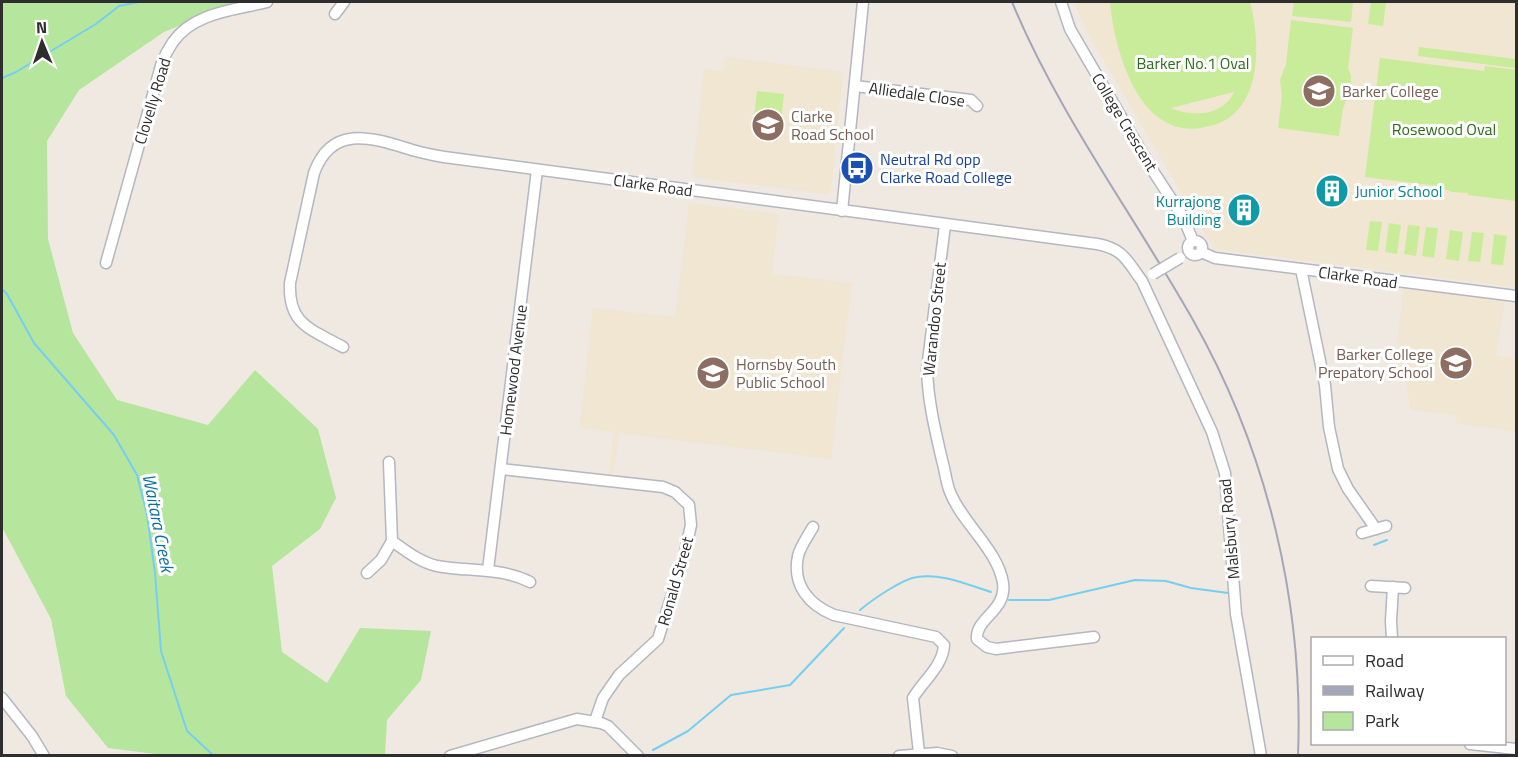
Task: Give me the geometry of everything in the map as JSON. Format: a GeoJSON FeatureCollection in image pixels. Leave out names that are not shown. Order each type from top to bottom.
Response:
{"type":"FeatureCollection","features":[{"type":"Feature","properties":{"kind":"street","name":"Clovelly Road"},"geometry":{"type":"LineString","coordinates":[[106,263],[162,62],[174,40],[185,30],[215,14],[267,2]]}},
{"type":"Feature","properties":{"kind":"street"},"geometry":{"type":"LineString","coordinates":[[335,14],[344,2]]}},
{"type":"Feature","properties":{"kind":"street"},"geometry":{"type":"LineString","coordinates":[[842,211],[863,2]]}},
{"type":"Feature","properties":{"kind":"street","name":"College Crescent"},"geometry":{"type":"LineString","coordinates":[[1060,2],[1070,29],[1151,168],[1183,217],[1193,241],[1201,245],[1201,252]]}},
{"type":"Feature","properties":{"kind":"street","name":"Alliedale Close"},"geometry":{"type":"LineString","coordinates":[[855,86],[971,100],[977,106]]}},
{"type":"Feature","properties":{"kind":"street","name":"Clarke Road"},"geometry":{"type":"LineString","coordinates":[[344,347],[307,326],[295,316],[290,283],[318,161],[329,149],[351,138],[365,137],[444,158],[1109,246],[1121,253],[1142,281]]}},
{"type":"Feature","properties":{"kind":"street","name":"Homewood Avenue"},"geometry":{"type":"LineString","coordinates":[[488,570],[537,170]]}},
{"type":"Feature","properties":{"kind":"street","name":"Warandoo Street"},"geometry":{"type":"LineString","coordinates":[[945,225],[927,369],[928,393],[950,492],[998,567],[1004,588],[993,613],[976,632],[977,639],[987,647],[996,649],[1094,637]]}},
{"type":"Feature","properties":{"kind":"street"},"geometry":{"type":"LineString","coordinates":[[1142,281],[1184,255],[1193,241]]}},
{"type":"Feature","properties":{"kind":"street","name":"Clarke Road"},"geometry":{"type":"LineString","coordinates":[[1184,255],[1196,255],[1201,252],[1215,258],[1516,296]]}},
{"type":"Feature","properties":{"kind":"street"},"geometry":{"type":"LineString","coordinates":[[1301,269],[1338,469],[1348,489],[1381,527],[1362,532]]}},
{"type":"Feature","properties":{"kind":"street","name":"Malsbury Road"},"geometry":{"type":"LineString","coordinates":[[1142,281],[1212,432],[1225,473],[1236,614],[1262,756]]}},
{"type":"Feature","properties":{"kind":"street"},"geometry":{"type":"LineString","coordinates":[[367,573],[381,560],[392,541],[389,462]]}},
{"type":"Feature","properties":{"kind":"street","name":"Ronald Street"},"geometry":{"type":"LineString","coordinates":[[501,469],[663,487],[675,492],[689,505],[691,525],[679,573],[658,639],[619,675],[603,698],[595,721]]}},
{"type":"Feature","properties":{"kind":"street"},"geometry":{"type":"LineString","coordinates":[[813,527],[798,554],[796,572],[801,590],[811,602],[834,615],[936,637],[944,645],[944,654],[913,698],[918,753]]}},
{"type":"Feature","properties":{"kind":"street"},"geometry":{"type":"LineString","coordinates":[[392,541],[421,560],[437,566],[488,570],[517,576],[530,582]]}},
{"type":"Feature","properties":{"kind":"street"},"geometry":{"type":"LineString","coordinates":[[1371,586],[1404,588]]}},
{"type":"Feature","properties":{"kind":"street"},"geometry":{"type":"LineString","coordinates":[[1392,637],[1390,621],[1393,587]]}},
{"type":"Feature","properties":{"kind":"street"},"geometry":{"type":"LineString","coordinates":[[2,698],[32,736],[44,756]]}},
{"type":"Feature","properties":{"kind":"street"},"geometry":{"type":"LineString","coordinates":[[450,756],[571,720],[595,721],[608,726],[638,756]]}},
{"type":"Feature","properties":{"kind":"street"},"geometry":{"type":"LineString","coordinates":[[1479,745],[1516,749]]}},
{"type":"Feature","properties":{"kind":"street"},"geometry":{"type":"LineString","coordinates":[[899,756],[918,753],[952,756]]}},
{"type":"Feature","properties":{"kind":"shaded area","name":"Barker College"},"geometry":{"type":"Polygon","coordinates":[[[1074,2],[1516,2],[1516,287],[1214,249],[1086,30],[1074,2]]]}},
{"type":"Feature","properties":{"kind":"shaded area","name":"Clarke Road School"},"geometry":{"type":"Polygon","coordinates":[[[725,57],[843,72],[831,191],[827,194],[692,177],[704,69],[723,71],[725,57]]]}},
{"type":"Feature","properties":{"kind":"shaded area","name":"Hornsby South Public School"},"geometry":{"type":"Polygon","coordinates":[[[689,203],[779,214],[772,274],[852,283],[831,459],[619,433],[614,473],[609,473],[614,432],[579,428],[593,308],[675,317],[689,203]]]}},
{"type":"Feature","properties":{"kind":"shaded area","name":"Barker College Prepatory School"},"geometry":{"type":"Polygon","coordinates":[[[1403,288],[1505,301],[1496,356],[1516,359],[1516,432],[1456,423],[1457,415],[1410,410],[1405,368],[1395,367],[1403,288]]]}},
{"type":"Feature","properties":{"kind":"green space"},"geometry":{"type":"Polygon","coordinates":[[[2,2],[238,2],[164,32],[79,90],[47,141],[48,239],[73,333],[117,400],[208,425],[255,370],[318,429],[336,498],[320,529],[272,566],[282,652],[327,683],[360,628],[431,631],[421,680],[387,720],[385,755],[171,756],[108,748],[66,696],[51,619],[2,527],[2,2]]]}},
{"type":"Feature","properties":{"kind":"green space","name":"Barker No.1 Oval"},"geometry":{"type":"Polygon","coordinates":[[[1110,2],[1250,2],[1256,37],[1256,56],[1249,92],[1240,107],[1227,119],[1210,126],[1193,129],[1171,125],[1153,113],[1133,86],[1120,51],[1110,2]],[[1234,92],[1171,108],[1188,113],[1207,112],[1216,110],[1230,100],[1234,92]]]}},
{"type":"Feature","properties":{"kind":"green space"},"geometry":{"type":"Polygon","coordinates":[[[1294,2],[1353,2],[1351,22],[1292,16],[1294,2]]]}},
{"type":"Feature","properties":{"kind":"green space"},"geometry":{"type":"Polygon","coordinates":[[[1371,2],[1386,2],[1383,26],[1368,24],[1371,2]]]}},
{"type":"Feature","properties":{"kind":"green space"},"geometry":{"type":"Polygon","coordinates":[[[1291,20],[1353,28],[1348,68],[1351,76],[1351,90],[1343,108],[1339,136],[1278,128],[1282,96],[1280,80],[1286,64],[1291,20]]]}},
{"type":"Feature","properties":{"kind":"green space"},"geometry":{"type":"Polygon","coordinates":[[[1419,47],[1516,59],[1516,68],[1418,56],[1419,47]]]}},
{"type":"Feature","properties":{"kind":"green space","name":"Rosewood Oval"},"geometry":{"type":"Polygon","coordinates":[[[1380,58],[1484,71],[1485,66],[1516,70],[1516,201],[1452,192],[1437,186],[1365,177],[1380,58]]]}},
{"type":"Feature","properties":{"kind":"green space"},"geometry":{"type":"Polygon","coordinates":[[[757,91],[784,94],[781,120],[754,117],[757,91]]]}},
{"type":"Feature","properties":{"kind":"green space"},"geometry":{"type":"Polygon","coordinates":[[[1370,221],[1382,222],[1378,251],[1366,250],[1370,221]]]}},
{"type":"Feature","properties":{"kind":"green space"},"geometry":{"type":"Polygon","coordinates":[[[1389,223],[1401,225],[1397,254],[1385,252],[1389,223]]]}},
{"type":"Feature","properties":{"kind":"green space"},"geometry":{"type":"Polygon","coordinates":[[[1408,225],[1420,226],[1416,256],[1404,254],[1408,225]]]}},
{"type":"Feature","properties":{"kind":"green space"},"geometry":{"type":"Polygon","coordinates":[[[1426,227],[1438,228],[1434,258],[1422,256],[1426,227]]]}},
{"type":"Feature","properties":{"kind":"green space"},"geometry":{"type":"Polygon","coordinates":[[[1450,230],[1463,232],[1459,261],[1446,259],[1450,230]]]}},
{"type":"Feature","properties":{"kind":"green space"},"geometry":{"type":"Polygon","coordinates":[[[1472,232],[1484,233],[1480,262],[1468,261],[1472,232]]]}},
{"type":"Feature","properties":{"kind":"green space"},"geometry":{"type":"Polygon","coordinates":[[[1494,234],[1507,236],[1503,265],[1491,264],[1494,234]]]}},
{"type":"Feature","properties":{"kind":"waterway"},"geometry":{"type":"LineString","coordinates":[[2,78],[96,24],[119,6],[139,2]]}},
{"type":"Feature","properties":{"kind":"waterway","name":"Waitara Creek"},"geometry":{"type":"LineString","coordinates":[[2,289],[34,343],[114,435],[137,475],[147,514],[155,573],[161,651],[187,731],[214,756]]}},
{"type":"Feature","properties":{"kind":"waterway"},"geometry":{"type":"LineString","coordinates":[[1374,545],[1387,540]]}},
{"type":"Feature","properties":{"kind":"waterway","name":"Waitara Creek"},"geometry":{"type":"LineString","coordinates":[[860,610],[896,586],[917,577],[945,578],[991,592]]}},
{"type":"Feature","properties":{"kind":"waterway","name":"Waitara Creek"},"geometry":{"type":"LineString","coordinates":[[1009,600],[1049,600],[1135,580],[1166,581],[1191,588],[1228,593]]}},
{"type":"Feature","properties":{"kind":"waterway","name":"Waitara Creek"},"geometry":{"type":"LineString","coordinates":[[653,750],[688,731],[731,695],[790,685],[844,628]]}},
{"type":"Feature","properties":{"kind":"railway"},"geometry":{"type":"LineString","coordinates":[[1012,2],[1031,44],[1074,124],[1193,320],[1219,370],[1242,423],[1261,476],[1276,531],[1287,586],[1295,643],[1298,756]]}},
{"type":"Feature","properties":{"kind":"place","name":"Barker College"},"geometry":{"type":"Point","coordinates":[1319,91]}},
{"type":"Feature","properties":{"kind":"place","name":"Clarke Road School"},"geometry":{"type":"Point","coordinates":[768,125]}},
{"type":"Feature","properties":{"kind":"place","name":"Neutral Rd opp Clarke Road College"},"geometry":{"type":"Point","coordinates":[857,168]}},
{"type":"Feature","properties":{"kind":"place","name":"Junior School"},"geometry":{"type":"Point","coordinates":[1332,191]}},
{"type":"Feature","properties":{"kind":"place","name":"Kurrajong Building"},"geometry":{"type":"Point","coordinates":[1244,210]}},
{"type":"Feature","properties":{"kind":"place","name":"Barker College Prepatory School"},"geometry":{"type":"Point","coordinates":[1456,363]}},
{"type":"Feature","properties":{"kind":"place","name":"Hornsby South Public School"},"geometry":{"type":"Point","coordinates":[713,373]}}]}
